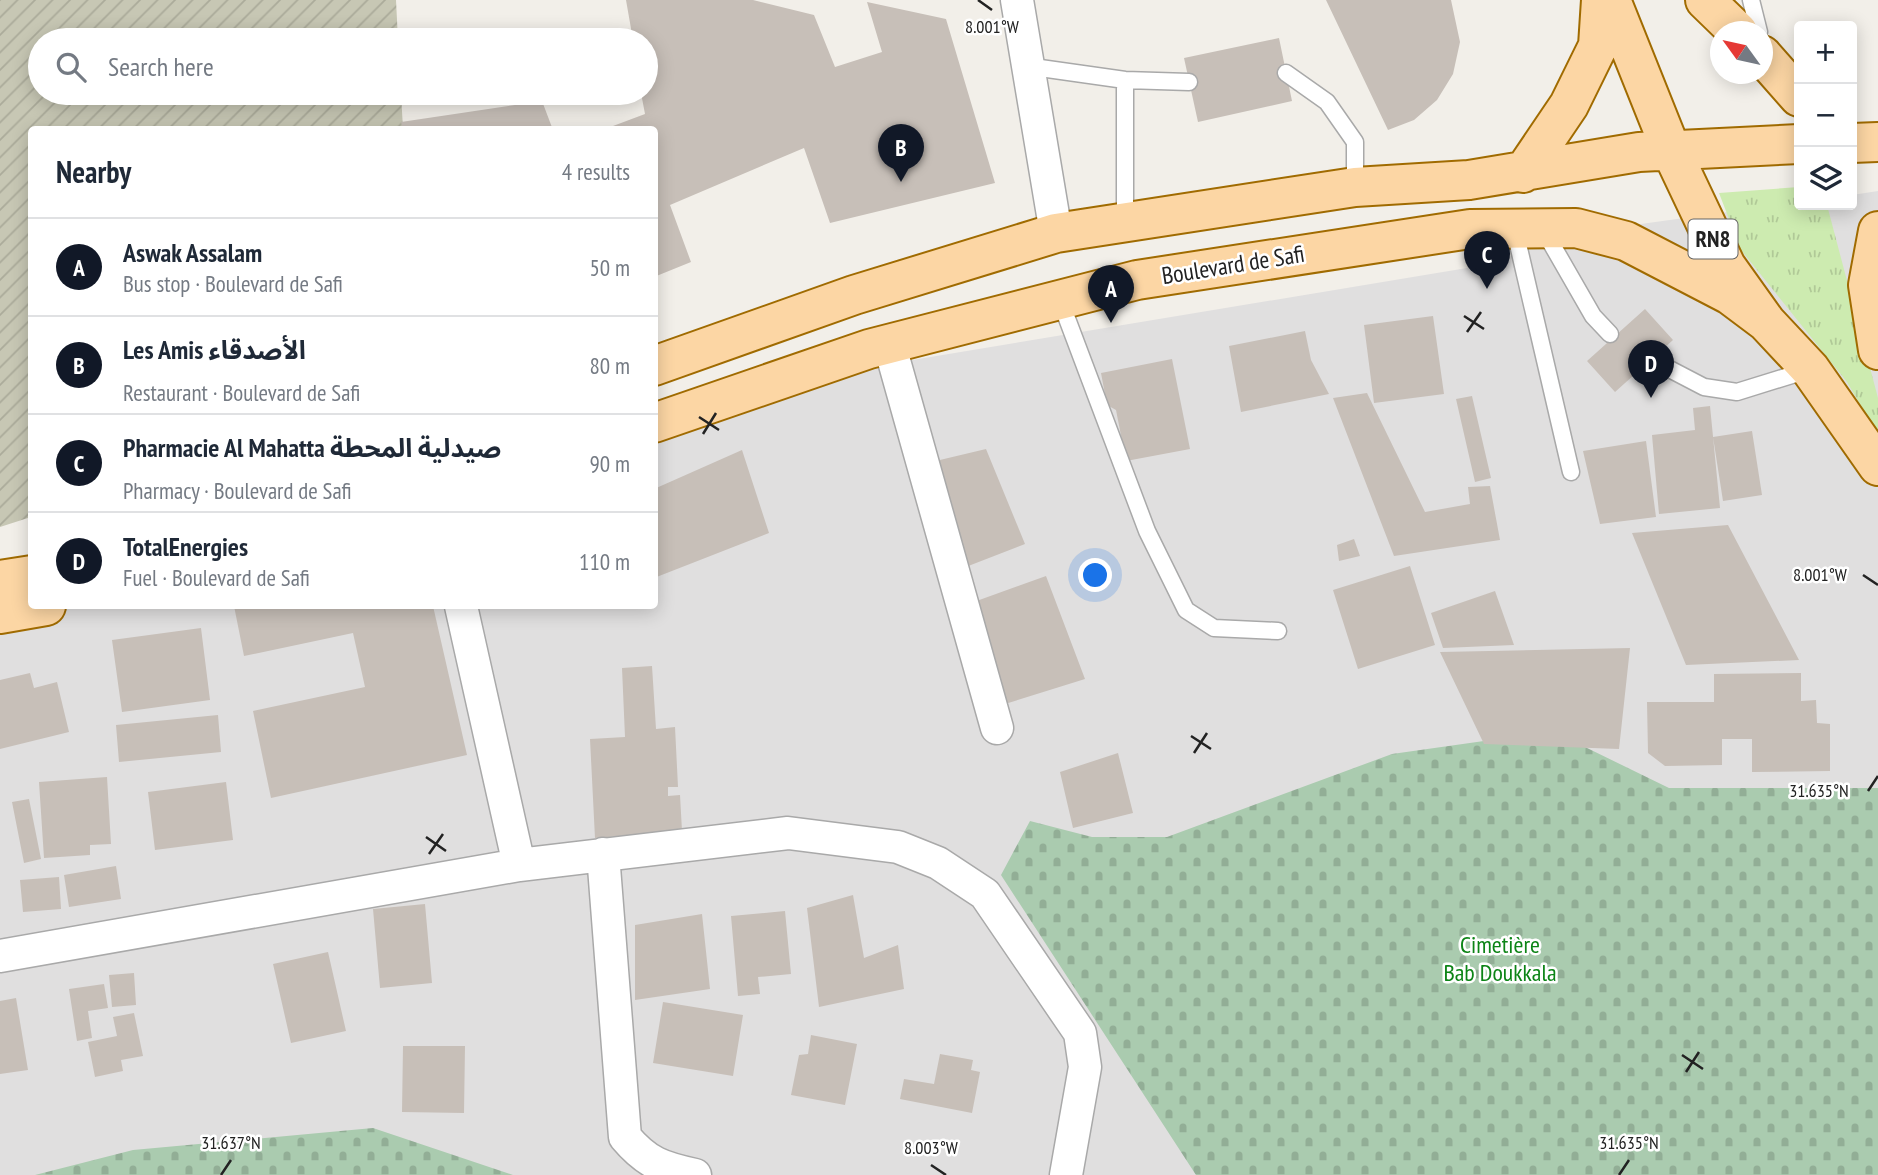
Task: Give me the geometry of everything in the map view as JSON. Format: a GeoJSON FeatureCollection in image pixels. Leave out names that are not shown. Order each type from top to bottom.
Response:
{"type":"FeatureCollection","features":[{"type":"Feature","properties":{"kind":"main road"},"geometry":{"type":"LineString","coordinates":[[1523,173],[1569,106],[1598,46],[1601,0]]}},
{"type":"Feature","properties":{"kind":"main road","name":"RN8"},"geometry":{"type":"LineString","coordinates":[[1611,0],[1671,150],[1726,266],[1766,322],[1810,369],[1878,466]]}},
{"type":"Feature","properties":{"kind":"main road"},"geometry":{"type":"LineString","coordinates":[[1705,0],[1727,21]]}},
{"type":"Feature","properties":{"kind":"main road"},"geometry":{"type":"LineString","coordinates":[[1773,61],[1794,90]]}},
{"type":"Feature","properties":{"kind":"main road"},"geometry":{"type":"LineString","coordinates":[[1857,143],[1878,142]]}},
{"type":"Feature","properties":{"kind":"main road"},"geometry":{"type":"LineString","coordinates":[[658,365],[854,295],[1056,233],[1355,187],[1469,180],[1671,150],[1794,144]]}},
{"type":"Feature","properties":{"kind":"main road"},"geometry":{"type":"LineString","coordinates":[[1125,221],[1137,280]]}},
{"type":"Feature","properties":{"kind":"main road","name":"Boulevard de Safi"},"geometry":{"type":"LineString","coordinates":[[658,422],[879,346],[1137,280],[1470,229],[1576,228],[1626,241],[1730,295],[1766,322]]}},
{"type":"Feature","properties":{"kind":"main road"},"geometry":{"type":"LineString","coordinates":[[1878,231],[1868,285],[1878,350]]}},
{"type":"Feature","properties":{"kind":"main road"},"geometry":{"type":"LineString","coordinates":[[854,295],[879,346]]}},
{"type":"Feature","properties":{"kind":"main road"},"geometry":{"type":"LineString","coordinates":[[0,580],[28,576]]}},
{"type":"Feature","properties":{"kind":"main road"},"geometry":{"type":"LineString","coordinates":[[0,614],[29,609]]}},
{"type":"Feature","properties":{"kind":"street"},"geometry":{"type":"LineString","coordinates":[[1017,0],[1056,233]]}},
{"type":"Feature","properties":{"kind":"street"},"geometry":{"type":"LineString","coordinates":[[879,346],[997,727]]}},
{"type":"Feature","properties":{"kind":"street"},"geometry":{"type":"LineString","coordinates":[[462,609],[519,865]]}},
{"type":"Feature","properties":{"kind":"street"},"geometry":{"type":"LineString","coordinates":[[0,956],[519,865],[603,854],[788,833],[898,847],[938,863],[985,894],[1080,1032],[1085,1067],[1066,1175]]}},
{"type":"Feature","properties":{"kind":"street"},"geometry":{"type":"LineString","coordinates":[[603,854],[625,1137],[638,1152],[660,1167],[695,1175]]}},
{"type":"Feature","properties":{"kind":"lane"},"geometry":{"type":"LineString","coordinates":[[1751,0],[1756,21]]}},
{"type":"Feature","properties":{"kind":"lane"},"geometry":{"type":"LineString","coordinates":[[1027,66],[1125,80],[1189,82]]}},
{"type":"Feature","properties":{"kind":"lane"},"geometry":{"type":"LineString","coordinates":[[1286,73],[1326,102],[1355,142],[1355,187]]}},
{"type":"Feature","properties":{"kind":"lane"},"geometry":{"type":"LineString","coordinates":[[1125,80],[1125,221]]}},
{"type":"Feature","properties":{"kind":"lane"},"geometry":{"type":"LineString","coordinates":[[1528,227],[1592,316],[1610,334]]}},
{"type":"Feature","properties":{"kind":"lane"},"geometry":{"type":"LineString","coordinates":[[1528,227],[1571,472]]}},
{"type":"Feature","properties":{"kind":"lane"},"geometry":{"type":"LineString","coordinates":[[1060,300],[1147,531],[1186,610],[1214,628],[1278,631]]}},
{"type":"Feature","properties":{"kind":"lane"},"geometry":{"type":"LineString","coordinates":[[1656,362],[1704,387],[1737,392],[1810,369]]}},
{"type":"Feature","properties":{"kind":"shaded area"},"geometry":{"type":"Polygon","coordinates":[[[0,0],[396,0],[397,28],[28,28],[28,105],[402,105],[403,126],[28,126],[28,518],[0,527],[0,0]]]}},
{"type":"Feature","properties":{"kind":"shaded area"},"geometry":{"type":"Polygon","coordinates":[[[1878,191],[1878,1175],[0,1175],[0,590],[28,604],[28,609],[658,609],[658,423],[852,370],[1503,262],[1537,235],[1583,232],[1794,203],[1794,210],[1857,210],[1857,194],[1878,191]]]}},
{"type":"Feature","properties":{"kind":"green space"},"geometry":{"type":"Polygon","coordinates":[[[1794,187],[1794,210],[1828,210],[1878,398],[1878,435],[1847,382],[1741,250],[1719,193],[1794,187]]]}},
{"type":"Feature","properties":{"kind":"green space","name":"Cimetière Bab Doukkala"},"geometry":{"type":"Polygon","coordinates":[[[1491,740],[1585,747],[1669,788],[1878,788],[1878,1175],[1196,1175],[1001,875],[1030,821],[1092,837],[1167,837],[1392,754],[1491,740]]]}},
{"type":"Feature","properties":{"kind":"green space"},"geometry":{"type":"Polygon","coordinates":[[[373,1128],[513,1175],[35,1175],[133,1150],[373,1128]]]}},
{"type":"Feature","properties":{"kind":"building"},"geometry":{"type":"Polygon","coordinates":[[[626,0],[753,0],[814,15],[835,67],[882,52],[867,2],[946,19],[995,183],[830,223],[804,148],[670,205],[691,262],[658,275],[658,126],[613,126],[645,114],[643,105],[658,105],[658,28],[631,28],[626,0]]]}},
{"type":"Feature","properties":{"kind":"building"},"geometry":{"type":"Polygon","coordinates":[[[1326,0],[1451,0],[1460,42],[1453,74],[1437,100],[1414,120],[1388,130],[1326,0]]]}},
{"type":"Feature","properties":{"kind":"building"},"geometry":{"type":"Polygon","coordinates":[[[1279,38],[1292,101],[1198,122],[1184,58],[1279,38]]]}},
{"type":"Feature","properties":{"kind":"building"},"geometry":{"type":"Polygon","coordinates":[[[515,105],[544,105],[551,126],[402,126],[401,122],[515,105]]]}},
{"type":"Feature","properties":{"kind":"building"},"geometry":{"type":"Polygon","coordinates":[[[1645,309],[1673,340],[1615,392],[1587,361],[1645,309]]]}},
{"type":"Feature","properties":{"kind":"building"},"geometry":{"type":"Polygon","coordinates":[[[1433,316],[1444,394],[1374,403],[1364,325],[1433,316]]]}},
{"type":"Feature","properties":{"kind":"building"},"geometry":{"type":"Polygon","coordinates":[[[1305,331],[1311,360],[1329,394],[1241,412],[1229,346],[1305,331]]]}},
{"type":"Feature","properties":{"kind":"building"},"geometry":{"type":"Polygon","coordinates":[[[1172,359],[1190,449],[1126,461],[1116,410],[1107,405],[1101,373],[1172,359]]]}},
{"type":"Feature","properties":{"kind":"building"},"geometry":{"type":"Polygon","coordinates":[[[1367,393],[1425,512],[1470,504],[1468,487],[1490,486],[1500,540],[1394,556],[1333,398],[1367,393]]]}},
{"type":"Feature","properties":{"kind":"building"},"geometry":{"type":"Polygon","coordinates":[[[1472,396],[1491,478],[1475,482],[1456,399],[1472,396]]]}},
{"type":"Feature","properties":{"kind":"building"},"geometry":{"type":"Polygon","coordinates":[[[1710,406],[1720,508],[1659,514],[1652,435],[1695,430],[1693,408],[1710,406]]]}},
{"type":"Feature","properties":{"kind":"building"},"geometry":{"type":"Polygon","coordinates":[[[1752,431],[1762,495],[1723,501],[1713,437],[1752,431]]]}},
{"type":"Feature","properties":{"kind":"building"},"geometry":{"type":"Polygon","coordinates":[[[1646,441],[1656,517],[1600,524],[1583,451],[1646,441]]]}},
{"type":"Feature","properties":{"kind":"building"},"geometry":{"type":"Polygon","coordinates":[[[986,449],[1025,544],[958,570],[923,464],[986,449]]]}},
{"type":"Feature","properties":{"kind":"building"},"geometry":{"type":"Polygon","coordinates":[[[742,450],[769,533],[658,576],[658,487],[742,450]]]}},
{"type":"Feature","properties":{"kind":"building"},"geometry":{"type":"Polygon","coordinates":[[[1728,525],[1799,660],[1686,665],[1632,533],[1728,525]]]}},
{"type":"Feature","properties":{"kind":"building"},"geometry":{"type":"Polygon","coordinates":[[[1354,539],[1360,556],[1339,561],[1337,545],[1354,539]]]}},
{"type":"Feature","properties":{"kind":"building"},"geometry":{"type":"Polygon","coordinates":[[[1410,566],[1435,645],[1358,669],[1333,590],[1410,566]]]}},
{"type":"Feature","properties":{"kind":"building"},"geometry":{"type":"Polygon","coordinates":[[[1046,576],[1085,679],[1005,704],[971,603],[1046,576]]]}},
{"type":"Feature","properties":{"kind":"building"},"geometry":{"type":"Polygon","coordinates":[[[1495,591],[1514,645],[1443,648],[1431,613],[1495,591]]]}},
{"type":"Feature","properties":{"kind":"building"},"geometry":{"type":"Polygon","coordinates":[[[235,609],[434,609],[467,755],[271,798],[253,711],[365,687],[353,633],[244,656],[235,609]]]}},
{"type":"Feature","properties":{"kind":"building"},"geometry":{"type":"Polygon","coordinates":[[[201,628],[210,700],[122,712],[112,640],[201,628]]]}},
{"type":"Feature","properties":{"kind":"building"},"geometry":{"type":"Polygon","coordinates":[[[1630,648],[1619,749],[1484,744],[1440,652],[1630,648]]]}},
{"type":"Feature","properties":{"kind":"building"},"geometry":{"type":"Polygon","coordinates":[[[652,666],[656,729],[675,727],[678,787],[668,787],[668,796],[680,795],[682,831],[651,833],[652,840],[624,842],[621,836],[595,838],[590,739],[625,737],[622,668],[652,666]]]}},
{"type":"Feature","properties":{"kind":"building"},"geometry":{"type":"Polygon","coordinates":[[[30,673],[34,688],[57,682],[69,732],[0,749],[0,680],[30,673]]]}},
{"type":"Feature","properties":{"kind":"building"},"geometry":{"type":"Polygon","coordinates":[[[1801,673],[1801,701],[1816,700],[1817,723],[1830,724],[1830,771],[1752,772],[1752,739],[1722,739],[1722,765],[1665,766],[1648,753],[1647,702],[1714,702],[1714,674],[1801,673]]]}},
{"type":"Feature","properties":{"kind":"building"},"geometry":{"type":"Polygon","coordinates":[[[218,715],[221,752],[119,762],[116,725],[218,715]]]}},
{"type":"Feature","properties":{"kind":"building"},"geometry":{"type":"Polygon","coordinates":[[[1118,753],[1133,813],[1073,828],[1060,772],[1118,753]]]}},
{"type":"Feature","properties":{"kind":"building"},"geometry":{"type":"Polygon","coordinates":[[[107,777],[111,844],[90,845],[90,855],[44,858],[39,782],[107,777]]]}},
{"type":"Feature","properties":{"kind":"building"},"geometry":{"type":"Polygon","coordinates":[[[226,782],[233,840],[155,850],[148,792],[226,782]]]}},
{"type":"Feature","properties":{"kind":"building"},"geometry":{"type":"Polygon","coordinates":[[[29,799],[41,859],[24,863],[12,802],[29,799]]]}},
{"type":"Feature","properties":{"kind":"building"},"geometry":{"type":"Polygon","coordinates":[[[116,866],[121,899],[69,907],[64,875],[116,866]]]}},
{"type":"Feature","properties":{"kind":"building"},"geometry":{"type":"Polygon","coordinates":[[[59,877],[61,909],[23,912],[20,880],[59,877]]]}},
{"type":"Feature","properties":{"kind":"building"},"geometry":{"type":"Polygon","coordinates":[[[853,895],[864,958],[898,945],[904,989],[819,1007],[807,908],[853,895]]]}},
{"type":"Feature","properties":{"kind":"building"},"geometry":{"type":"Polygon","coordinates":[[[425,904],[432,983],[380,988],[373,909],[425,904]]]}},
{"type":"Feature","properties":{"kind":"building"},"geometry":{"type":"Polygon","coordinates":[[[785,911],[791,974],[758,977],[760,994],[738,996],[731,916],[785,911]]]}},
{"type":"Feature","properties":{"kind":"building"},"geometry":{"type":"Polygon","coordinates":[[[702,914],[710,989],[635,1000],[635,925],[702,914]]]}},
{"type":"Feature","properties":{"kind":"building"},"geometry":{"type":"Polygon","coordinates":[[[328,952],[346,1031],[291,1043],[273,964],[328,952]]]}},
{"type":"Feature","properties":{"kind":"building"},"geometry":{"type":"Polygon","coordinates":[[[134,973],[136,1005],[112,1007],[109,975],[134,973]]]}},
{"type":"Feature","properties":{"kind":"building"},"geometry":{"type":"Polygon","coordinates":[[[104,984],[108,1008],[88,1011],[92,1038],[77,1041],[69,989],[104,984]]]}},
{"type":"Feature","properties":{"kind":"building"},"geometry":{"type":"Polygon","coordinates":[[[16,998],[28,1070],[0,1074],[0,1001],[16,998]]]}},
{"type":"Feature","properties":{"kind":"building"},"geometry":{"type":"Polygon","coordinates":[[[663,1002],[743,1015],[733,1076],[653,1063],[663,1002]]]}},
{"type":"Feature","properties":{"kind":"building"},"geometry":{"type":"Polygon","coordinates":[[[134,1013],[143,1056],[121,1060],[123,1071],[95,1077],[88,1042],[117,1036],[113,1017],[134,1013]]]}},
{"type":"Feature","properties":{"kind":"building"},"geometry":{"type":"Polygon","coordinates":[[[811,1035],[857,1044],[845,1105],[791,1095],[799,1055],[808,1054],[811,1035]]]}},
{"type":"Feature","properties":{"kind":"building"},"geometry":{"type":"Polygon","coordinates":[[[403,1046],[465,1046],[464,1113],[402,1112],[403,1046]]]}},
{"type":"Feature","properties":{"kind":"building"},"geometry":{"type":"Polygon","coordinates":[[[940,1054],[973,1060],[971,1070],[980,1072],[972,1113],[900,1099],[904,1079],[934,1084],[940,1054]]]}},
{"type":"Feature","properties":{"kind":"place","name":"Les Amis الأصدقاء"},"geometry":{"type":"Point","coordinates":[901,182]}},
{"type":"Feature","properties":{"kind":"place","name":"Pharmacie Al Mahatta صيدلية المحطة"},"geometry":{"type":"Point","coordinates":[1487,289]}},
{"type":"Feature","properties":{"kind":"place","name":"Aswak Assalam"},"geometry":{"type":"Point","coordinates":[1111,323]}},
{"type":"Feature","properties":{"kind":"place","name":"TotalEnergies"},"geometry":{"type":"Point","coordinates":[1651,398]}}]}
